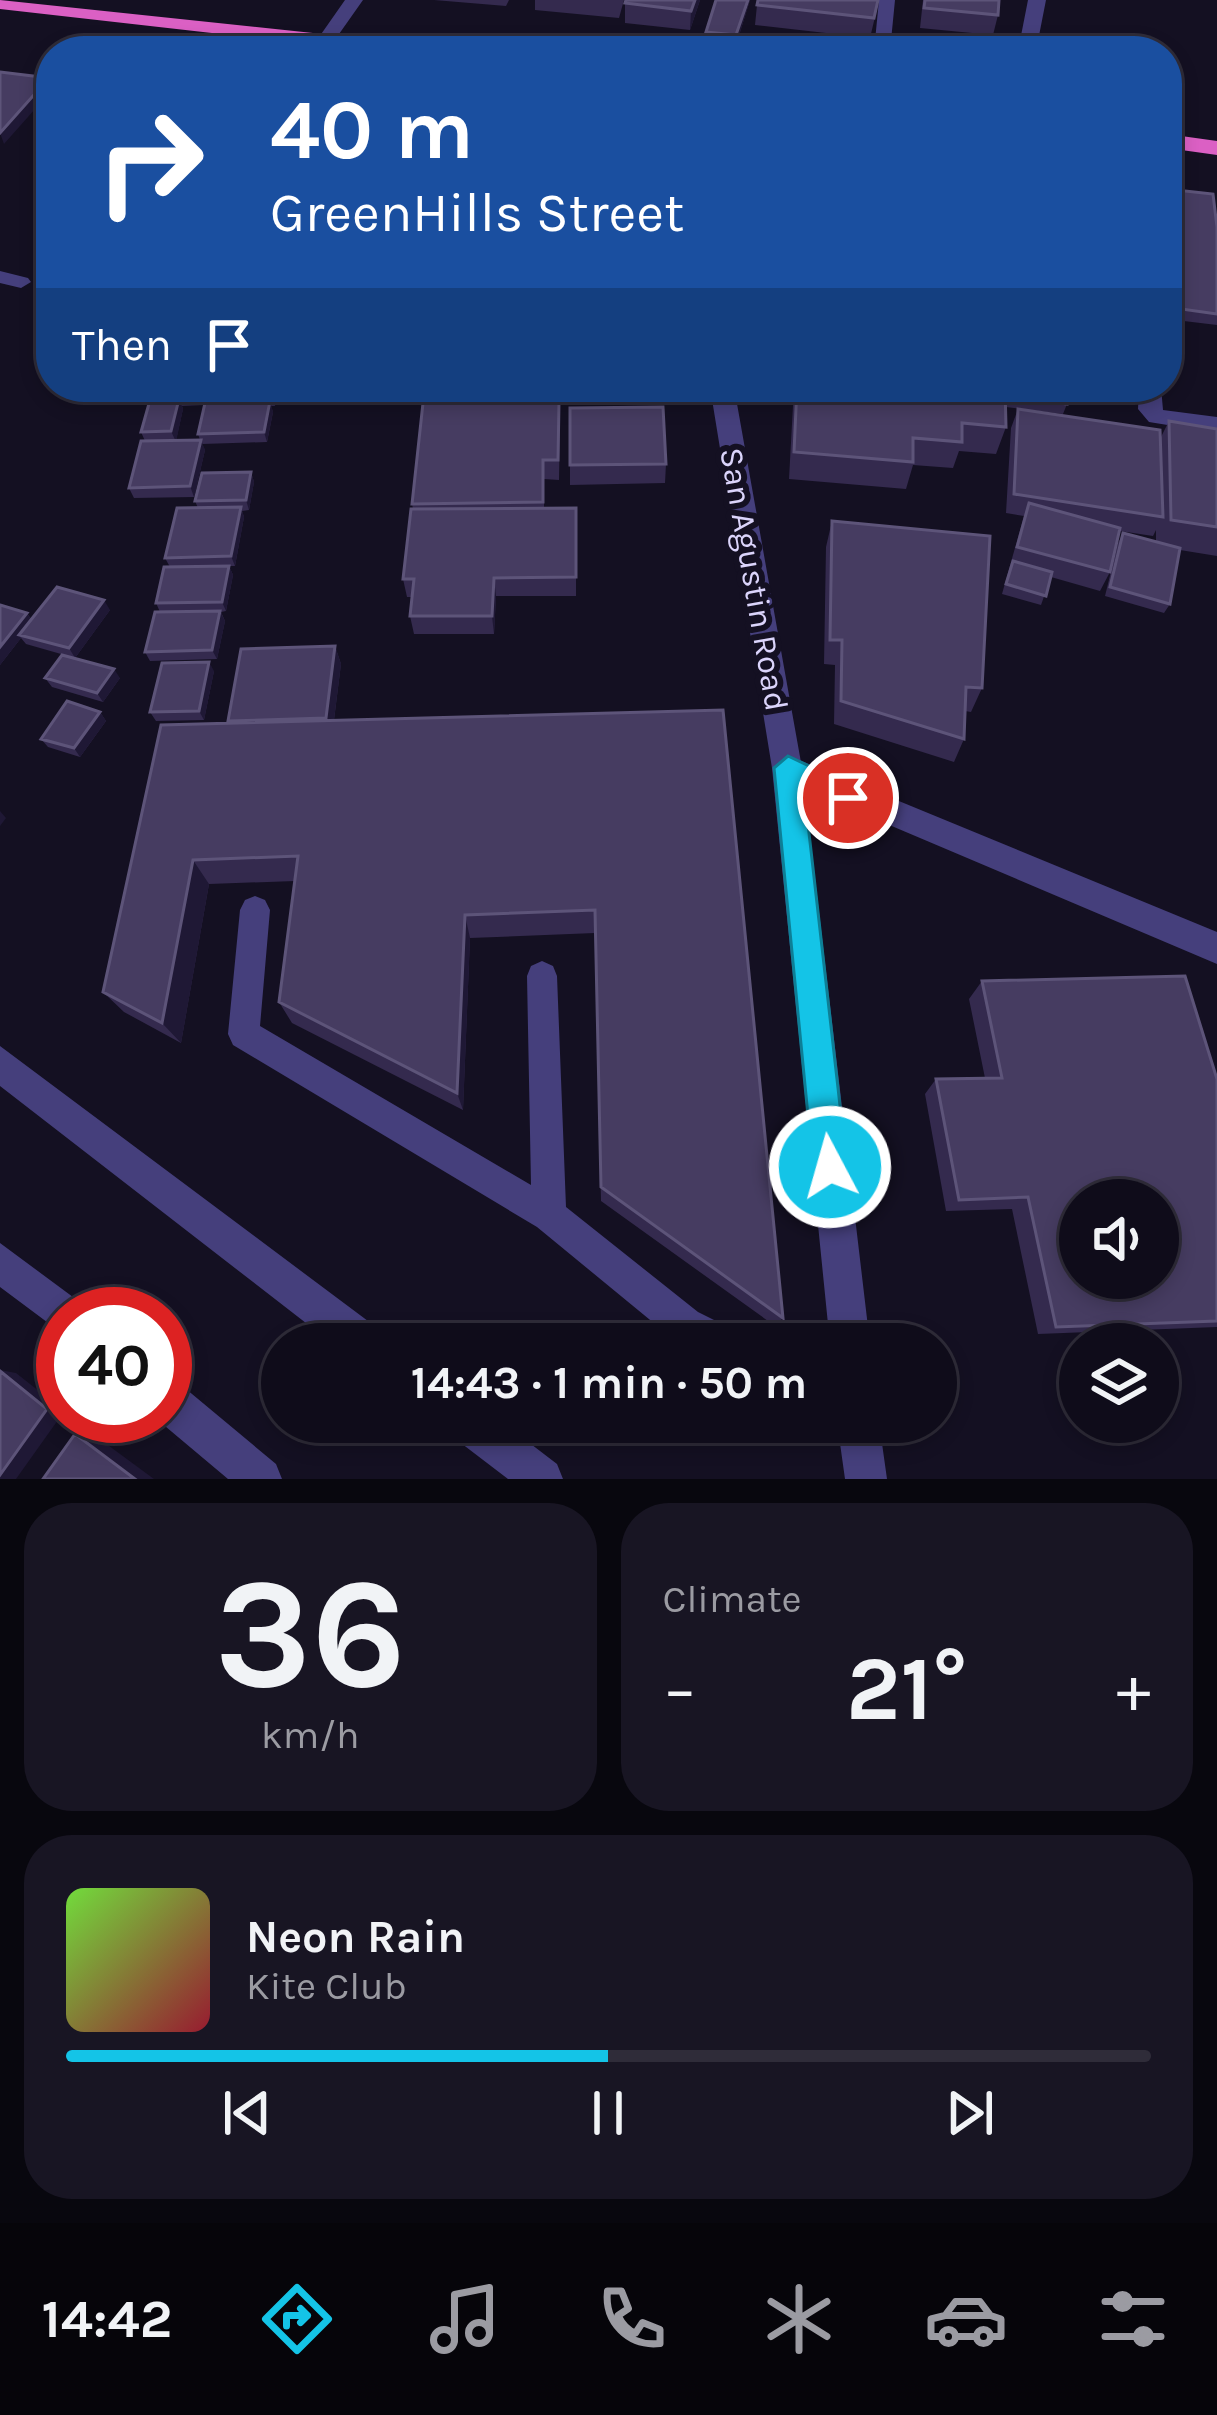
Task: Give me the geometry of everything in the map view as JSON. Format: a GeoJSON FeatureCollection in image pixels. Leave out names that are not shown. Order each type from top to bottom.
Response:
{"type":"FeatureCollection","features":[{"type":"Feature","properties":{"kind":"highway"},"geometry":{"type":"LineString","coordinates":[[14,3],[292,36]]}},
{"type":"Feature","properties":{"kind":"highway"},"geometry":{"type":"LineString","coordinates":[[1182,144],[1217,148]]}},
{"type":"Feature","properties":{"kind":"street"},"geometry":{"type":"LineString","coordinates":[[329,36],[355,0]]}},
{"type":"Feature","properties":{"kind":"street"},"geometry":{"type":"LineString","coordinates":[[1030,36],[1036,0]]}},
{"type":"Feature","properties":{"kind":"street","name":"San Agustin Road"},"geometry":{"type":"LineString","coordinates":[[725,402],[788,768],[848,1323]]}},
{"type":"Feature","properties":{"kind":"street"},"geometry":{"type":"LineString","coordinates":[[788,768],[1217,948]]}},
{"type":"Feature","properties":{"kind":"street"},"geometry":{"type":"LineString","coordinates":[[0,1064],[339,1323]]}},
{"type":"Feature","properties":{"kind":"street"},"geometry":{"type":"LineString","coordinates":[[0,1262],[36,1292]]}},
{"type":"Feature","properties":{"kind":"street"},"geometry":{"type":"LineString","coordinates":[[192,1422],[261,1479]]}},
{"type":"Feature","properties":{"kind":"street"},"geometry":{"type":"LineString","coordinates":[[495,1443],[542,1479]]}},
{"type":"Feature","properties":{"kind":"street"},"geometry":{"type":"LineString","coordinates":[[861,1443],[866,1479]]}},
{"type":"Feature","properties":{"kind":"lane"},"geometry":{"type":"LineString","coordinates":[[883,36],[887,0]]}},
{"type":"Feature","properties":{"kind":"lane"},"geometry":{"type":"LineString","coordinates":[[1149,402],[1157,417],[1217,425]]}},
{"type":"Feature","properties":{"kind":"lane"},"geometry":{"type":"LineString","coordinates":[[255,910],[244,1034],[549,1214],[684,1323]]}},
{"type":"Feature","properties":{"kind":"lane"},"geometry":{"type":"LineString","coordinates":[[542,976],[549,1214]]}},
{"type":"Feature","properties":{"kind":"building"},"geometry":{"type":"Polygon","coordinates":[[[626,0],[695,0],[691,11],[626,0]]]}},
{"type":"Feature","properties":{"kind":"building"},"geometry":{"type":"Polygon","coordinates":[[[716,0],[748,0],[736,35],[706,32],[716,0]]]}},
{"type":"Feature","properties":{"kind":"building"},"geometry":{"type":"Polygon","coordinates":[[[758,0],[878,0],[874,18],[757,5],[758,0]]]}},
{"type":"Feature","properties":{"kind":"building"},"geometry":{"type":"Polygon","coordinates":[[[925,0],[999,0],[998,15],[924,8],[925,0]]]}},
{"type":"Feature","properties":{"kind":"building"},"geometry":{"type":"Polygon","coordinates":[[[0,72],[36,76],[36,93],[0,133],[0,72]]]}},
{"type":"Feature","properties":{"kind":"building"},"geometry":{"type":"Polygon","coordinates":[[[1182,191],[1213,194],[1217,314],[1182,309],[1182,191]]]}},
{"type":"Feature","properties":{"kind":"building"},"geometry":{"type":"Polygon","coordinates":[[[149,402],[178,402],[171,431],[141,432],[149,402]]]}},
{"type":"Feature","properties":{"kind":"building"},"geometry":{"type":"Polygon","coordinates":[[[270,402],[264,432],[198,434],[205,403],[270,402]]]}},
{"type":"Feature","properties":{"kind":"building"},"geometry":{"type":"Polygon","coordinates":[[[559,402],[558,460],[543,460],[543,502],[412,504],[423,403],[559,402]]]}},
{"type":"Feature","properties":{"kind":"building"},"geometry":{"type":"Polygon","coordinates":[[[796,402],[1005,402],[1006,427],[962,423],[962,442],[913,438],[913,462],[794,452],[796,402]]]}},
{"type":"Feature","properties":{"kind":"building"},"geometry":{"type":"Polygon","coordinates":[[[663,407],[666,464],[570,465],[570,408],[663,407]]]}},
{"type":"Feature","properties":{"kind":"building"},"geometry":{"type":"Polygon","coordinates":[[[1018,409],[1160,430],[1163,517],[1014,494],[1018,409]]]}},
{"type":"Feature","properties":{"kind":"building"},"geometry":{"type":"Polygon","coordinates":[[[1169,421],[1217,429],[1217,527],[1171,520],[1169,421]]]}},
{"type":"Feature","properties":{"kind":"building"},"geometry":{"type":"Polygon","coordinates":[[[201,440],[190,486],[129,488],[141,441],[201,440]]]}},
{"type":"Feature","properties":{"kind":"building"},"geometry":{"type":"Polygon","coordinates":[[[251,472],[246,500],[195,501],[202,473],[251,472]]]}},
{"type":"Feature","properties":{"kind":"building"},"geometry":{"type":"Polygon","coordinates":[[[1029,503],[1120,528],[1110,572],[1017,547],[1029,503]]]}},
{"type":"Feature","properties":{"kind":"building"},"geometry":{"type":"Polygon","coordinates":[[[241,507],[231,556],[165,558],[177,508],[241,507]]]}},
{"type":"Feature","properties":{"kind":"building"},"geometry":{"type":"Polygon","coordinates":[[[576,508],[576,577],[494,578],[492,616],[410,616],[414,579],[403,579],[411,509],[576,508]]]}},
{"type":"Feature","properties":{"kind":"building"},"geometry":{"type":"Polygon","coordinates":[[[832,521],[990,536],[982,688],[966,687],[964,739],[841,701],[842,640],[830,640],[832,521]]]}},
{"type":"Feature","properties":{"kind":"building"},"geometry":{"type":"Polygon","coordinates":[[[1123,533],[1180,548],[1170,604],[1110,587],[1123,533]]]}},
{"type":"Feature","properties":{"kind":"building"},"geometry":{"type":"Polygon","coordinates":[[[1013,561],[1052,572],[1046,596],[1006,584],[1013,561]]]}},
{"type":"Feature","properties":{"kind":"building"},"geometry":{"type":"Polygon","coordinates":[[[229,566],[222,602],[156,603],[164,567],[229,566]]]}},
{"type":"Feature","properties":{"kind":"building"},"geometry":{"type":"Polygon","coordinates":[[[57,587],[104,600],[69,648],[19,635],[57,587]]]}},
{"type":"Feature","properties":{"kind":"building"},"geometry":{"type":"Polygon","coordinates":[[[0,605],[27,613],[0,647],[0,605]]]}},
{"type":"Feature","properties":{"kind":"building"},"geometry":{"type":"Polygon","coordinates":[[[220,611],[212,650],[145,652],[155,612],[220,611]]]}},
{"type":"Feature","properties":{"kind":"building"},"geometry":{"type":"Polygon","coordinates":[[[335,646],[326,718],[228,721],[241,649],[335,646]]]}},
{"type":"Feature","properties":{"kind":"building"},"geometry":{"type":"Polygon","coordinates":[[[62,655],[114,669],[97,693],[45,678],[62,655]]]}},
{"type":"Feature","properties":{"kind":"building"},"geometry":{"type":"Polygon","coordinates":[[[209,662],[199,711],[150,712],[162,663],[209,662]]]}},
{"type":"Feature","properties":{"kind":"building"},"geometry":{"type":"Polygon","coordinates":[[[67,701],[100,712],[74,748],[41,739],[67,701]]]}},
{"type":"Feature","properties":{"kind":"building"},"geometry":{"type":"Polygon","coordinates":[[[723,710],[783,1318],[601,1187],[595,910],[465,915],[457,1093],[279,1002],[298,856],[193,860],[162,1023],[103,992],[161,725],[723,710]]]}},
{"type":"Feature","properties":{"kind":"building"},"geometry":{"type":"Polygon","coordinates":[[[1185,976],[1217,1079],[1217,1321],[1059,1323],[1056,1327],[1028,1197],[959,1200],[936,1079],[1002,1078],[982,981],[1185,976]]]}},
{"type":"Feature","properties":{"kind":"building"},"geometry":{"type":"Polygon","coordinates":[[[0,1371],[36,1400],[36,1424],[0,1475],[0,1371]]]}},
{"type":"Feature","properties":{"kind":"building"},"geometry":{"type":"Polygon","coordinates":[[[69,1443],[87,1443],[135,1479],[43,1479],[69,1443]]]}},
{"type":"Feature","properties":{"kind":"route"},"geometry":{"type":"LineString","coordinates":[[830,1167],[788,768],[848,798]]}}]}
